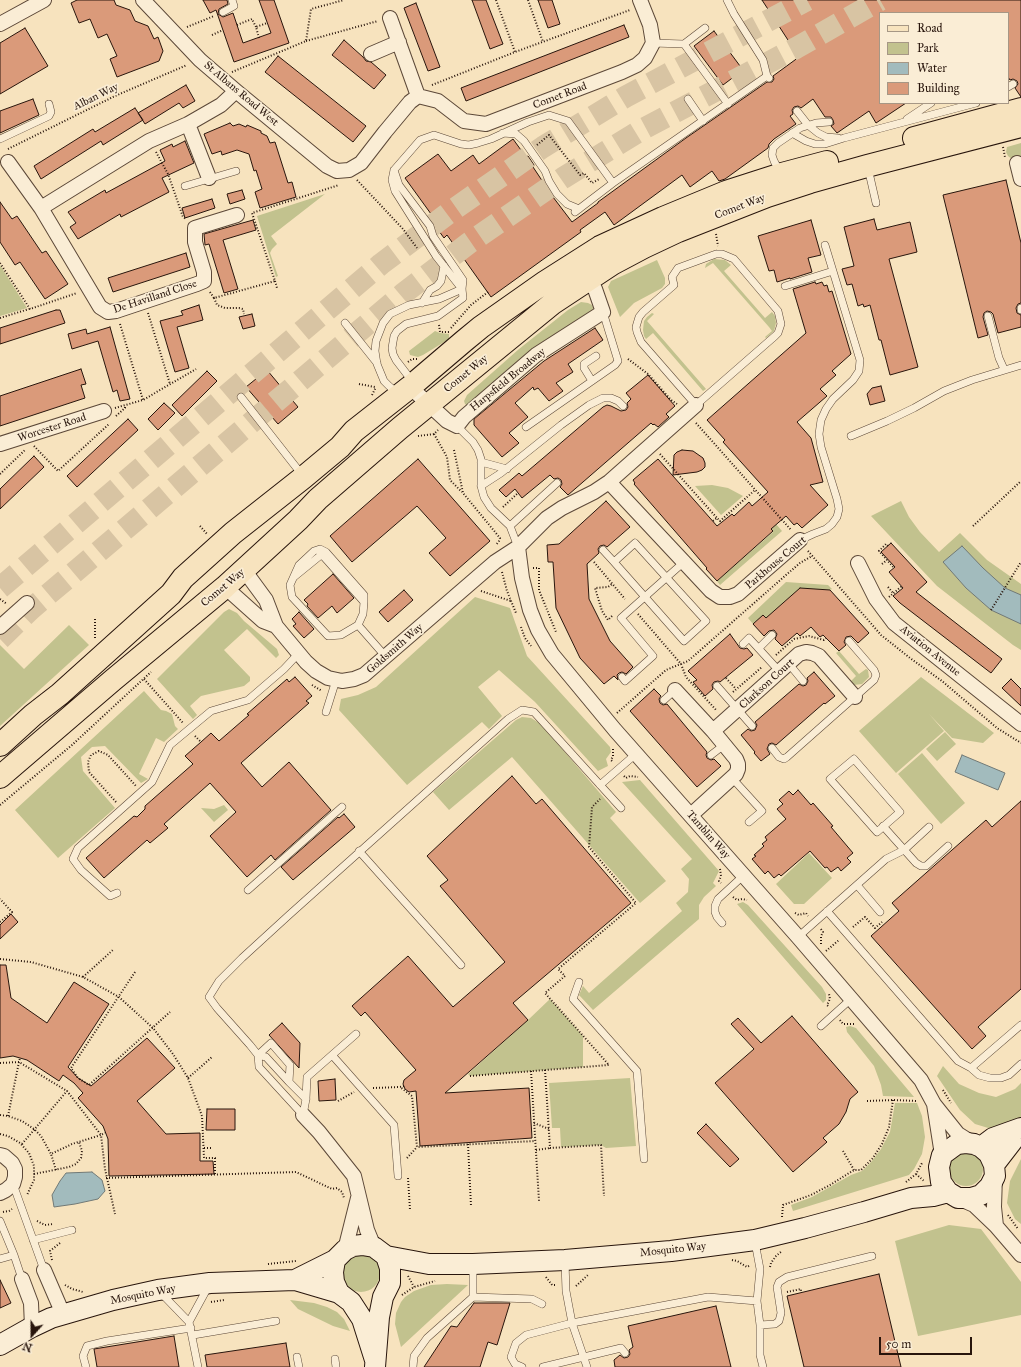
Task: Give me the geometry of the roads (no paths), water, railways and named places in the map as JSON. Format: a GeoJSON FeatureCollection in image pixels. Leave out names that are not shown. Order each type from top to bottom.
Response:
{"type":"FeatureCollection","features":[{"type":"Feature","properties":{"kind":"main road","name":"Comet Way"},"geometry":{"type":"LineString","coordinates":[[0,746],[33,715],[60,694],[172,594],[183,578],[217,538],[304,477],[340,447],[354,431],[481,328],[545,282],[600,247],[663,218],[726,192],[782,174],[1021,109]]}},
{"type":"Feature","properties":{"kind":"main road","name":"Comet Way"},"geometry":{"type":"LineString","coordinates":[[0,777],[225,587],[298,520],[318,499],[429,404],[554,303],[612,264],[644,247],[724,212],[789,189],[867,166],[1021,126]]}},
{"type":"Feature","properties":{"kind":"main road"},"geometry":{"type":"LineString","coordinates":[[340,447],[363,441],[406,407],[429,404]]}},
{"type":"Feature","properties":{"kind":"main road"},"geometry":{"type":"LineString","coordinates":[[217,538],[220,566],[225,587]]}},
{"type":"Feature","properties":{"kind":"main road"},"geometry":{"type":"LineString","coordinates":[[172,594],[191,588],[220,566],[244,570]]}},
{"type":"Feature","properties":{"kind":"street"},"geometry":{"type":"LineString","coordinates":[[0,24],[44,0]]}},
{"type":"Feature","properties":{"kind":"street","name":"St Albans Road West"},"geometry":{"type":"LineString","coordinates":[[143,0],[200,60],[236,92],[327,166],[337,171],[349,170],[361,163],[417,92]]}},
{"type":"Feature","properties":{"kind":"street"},"geometry":{"type":"LineString","coordinates":[[641,3],[650,25],[652,43]]}},
{"type":"Feature","properties":{"kind":"street"},"geometry":{"type":"LineString","coordinates":[[390,18],[417,92]]}},
{"type":"Feature","properties":{"kind":"street"},"geometry":{"type":"LineString","coordinates":[[371,54],[399,42]]}},
{"type":"Feature","properties":{"kind":"street","name":"Comet Road"},"geometry":{"type":"LineString","coordinates":[[417,92],[438,101],[464,121],[486,124],[637,65],[645,58],[652,43]]}},
{"type":"Feature","properties":{"kind":"street"},"geometry":{"type":"LineString","coordinates":[[41,208],[149,141],[188,124],[221,105],[236,92]]}},
{"type":"Feature","properties":{"kind":"street"},"geometry":{"type":"LineString","coordinates":[[188,124],[209,178]]}},
{"type":"Feature","properties":{"kind":"street","name":"De Havilland Close"},"geometry":{"type":"LineString","coordinates":[[6,156],[41,208],[100,307],[108,312],[144,302],[204,281],[204,272],[195,242],[195,228],[237,215]]}},
{"type":"Feature","properties":{"kind":"street"},"geometry":{"type":"LineString","coordinates":[[1017,163],[1021,180]]}},
{"type":"Feature","properties":{"kind":"street"},"geometry":{"type":"LineString","coordinates":[[587,281],[595,289],[603,312]]}},
{"type":"Feature","properties":{"kind":"street","name":"Harpsfield Broadway"},"geometry":{"type":"LineString","coordinates":[[457,426],[464,416],[536,355],[603,312]]}},
{"type":"Feature","properties":{"kind":"street"},"geometry":{"type":"LineString","coordinates":[[410,387],[447,421],[457,426]]}},
{"type":"Feature","properties":{"kind":"street","name":"Goldsmith Way"},"geometry":{"type":"LineString","coordinates":[[244,570],[266,600],[276,626],[316,671],[328,678],[336,680],[342,681],[354,679],[364,675],[493,564],[518,547],[537,527],[552,515],[609,482],[692,409]]}},
{"type":"Feature","properties":{"kind":"street","name":"Worcester Road"},"geometry":{"type":"LineString","coordinates":[[0,444],[109,418]]}},
{"type":"Feature","properties":{"kind":"street","name":"Parkhouse Court"},"geometry":{"type":"LineString","coordinates":[[609,482],[684,562],[716,595],[720,597],[730,597],[738,594],[800,540]]}},
{"type":"Feature","properties":{"kind":"street","name":"Tamblin Way"},"geometry":{"type":"LineString","coordinates":[[518,547],[522,578],[530,610],[538,630],[552,654],[615,730],[637,753],[743,876],[798,937],[921,1080],[934,1104],[958,1134],[977,1145]]}},
{"type":"Feature","properties":{"kind":"street","name":"Aviation Avenue"},"geometry":{"type":"LineString","coordinates":[[858,563],[876,599],[894,623],[1021,724]]}},
{"type":"Feature","properties":{"kind":"street","name":"Goldsmith Way"},"geometry":{"type":"LineString","coordinates":[[225,587],[263,621],[276,626]]}},
{"type":"Feature","properties":{"kind":"street"},"geometry":{"type":"LineString","coordinates":[[0,627],[27,603]]}},
{"type":"Feature","properties":{"kind":"street","name":"Clarkson Court"},"geometry":{"type":"LineString","coordinates":[[713,731],[800,654],[806,652],[818,656],[855,697]]}},
{"type":"Feature","properties":{"kind":"street"},"geometry":{"type":"LineString","coordinates":[[675,690],[713,731],[736,759],[738,764],[738,769],[732,778],[690,815]]}},
{"type":"Feature","properties":{"kind":"street","name":"Tamblin Way"},"geometry":{"type":"LineString","coordinates":[[934,1104],[935,1160]]}},
{"type":"Feature","properties":{"kind":"street"},"geometry":{"type":"LineString","coordinates":[[303,1115],[319,1132],[354,1176],[367,1230],[390,1268],[391,1293],[379,1317],[375,1364]]}},
{"type":"Feature","properties":{"kind":"street"},"geometry":{"type":"LineString","coordinates":[[977,1145],[1021,1129]]}},
{"type":"Feature","properties":{"kind":"street"},"geometry":{"type":"LineString","coordinates":[[953,1195],[971,1198],[981,1195],[990,1186],[994,1170],[1021,1129]]}},
{"type":"Feature","properties":{"kind":"street"},"geometry":{"type":"LineString","coordinates":[[906,1191],[924,1182],[935,1160],[957,1144],[966,1143],[977,1145],[989,1154],[994,1170],[994,1207],[996,1226]]}},
{"type":"Feature","properties":{"kind":"street"},"geometry":{"type":"LineString","coordinates":[[0,1155],[10,1160],[15,1170],[13,1184],[0,1193]]}},
{"type":"Feature","properties":{"kind":"street"},"geometry":{"type":"LineString","coordinates":[[935,1160],[941,1182],[953,1195],[974,1205],[996,1226],[1021,1255]]}},
{"type":"Feature","properties":{"kind":"street","name":"Mosquito Way"},"geometry":{"type":"LineString","coordinates":[[391,1293],[433,1272],[473,1264],[565,1260],[671,1251],[755,1240],[864,1212],[906,1191],[933,1196],[953,1195]]}},
{"type":"Feature","properties":{"kind":"street"},"geometry":{"type":"LineString","coordinates":[[358,1197],[340,1255],[333,1272],[334,1282],[362,1319],[375,1364]]}},
{"type":"Feature","properties":{"kind":"street"},"geometry":{"type":"LineString","coordinates":[[340,1255],[353,1246],[362,1245],[380,1252]]}},
{"type":"Feature","properties":{"kind":"street","name":"Mosquito Way"},"geometry":{"type":"LineString","coordinates":[[380,1252],[433,1272]]}},
{"type":"Feature","properties":{"kind":"street","name":"Mosquito Way"},"geometry":{"type":"LineString","coordinates":[[295,1280],[340,1255]]}},
{"type":"Feature","properties":{"kind":"street"},"geometry":{"type":"LineString","coordinates":[[44,1270],[63,1314]]}},
{"type":"Feature","properties":{"kind":"street"},"geometry":{"type":"LineString","coordinates":[[22,1278],[30,1303],[32,1327]]}},
{"type":"Feature","properties":{"kind":"street","name":"Mosquito Way"},"geometry":{"type":"LineString","coordinates":[[0,1345],[32,1327],[63,1314],[113,1300],[158,1290],[210,1283],[295,1280],[345,1298]]}},
{"type":"Feature","properties":{"kind":"street"},"geometry":{"type":"LineString","coordinates":[[345,1298],[362,1304],[372,1302],[391,1293]]}},
{"type":"Feature","properties":{"kind":"lane"},"geometry":{"type":"LineString","coordinates":[[222,12],[234,6],[232,0]]}},
{"type":"Feature","properties":{"kind":"lane"},"geometry":{"type":"LineString","coordinates":[[503,133],[516,134],[524,141],[545,171],[549,182],[557,194],[577,211],[606,189],[768,77],[764,60],[734,14],[727,0]]}},
{"type":"Feature","properties":{"kind":"lane"},"geometry":{"type":"LineString","coordinates":[[652,43],[684,44],[705,28]]}},
{"type":"Feature","properties":{"kind":"lane"},"geometry":{"type":"LineString","coordinates":[[684,44],[728,104]]}},
{"type":"Feature","properties":{"kind":"lane"},"geometry":{"type":"LineString","coordinates":[[688,99],[703,121]]}},
{"type":"Feature","properties":{"kind":"lane"},"geometry":{"type":"LineString","coordinates":[[0,139],[49,116],[51,112],[49,104]]}},
{"type":"Feature","properties":{"kind":"lane"},"geometry":{"type":"LineString","coordinates":[[902,122],[929,104]]}},
{"type":"Feature","properties":{"kind":"lane"},"geometry":{"type":"LineString","coordinates":[[792,132],[806,141],[815,144],[825,144],[972,104]]}},
{"type":"Feature","properties":{"kind":"lane"},"geometry":{"type":"LineString","coordinates":[[797,111],[808,125],[818,134],[826,137],[844,138]]}},
{"type":"Feature","properties":{"kind":"lane"},"geometry":{"type":"LineString","coordinates":[[462,289],[413,221],[395,191],[392,180],[394,170],[420,140],[434,135],[469,145],[491,139],[528,122],[548,115],[568,121],[614,184]]}},
{"type":"Feature","properties":{"kind":"lane"},"geometry":{"type":"LineString","coordinates":[[782,174],[774,161],[772,155],[773,148],[792,132],[808,125],[828,122]]}},
{"type":"Feature","properties":{"kind":"lane"},"geometry":{"type":"LineString","coordinates":[[867,166],[876,203]]}},
{"type":"Feature","properties":{"kind":"lane"},"geometry":{"type":"LineString","coordinates":[[345,323],[377,364],[384,381],[389,386],[395,390],[410,387],[409,377],[393,354],[392,348],[394,336],[397,330],[406,324],[438,316],[463,298],[463,280],[433,236],[430,226],[399,185],[394,170]]}},
{"type":"Feature","properties":{"kind":"lane"},"geometry":{"type":"LineString","coordinates":[[185,186],[236,171]]}},
{"type":"Feature","properties":{"kind":"lane","name":"Parkhouse Court"},"geometry":{"type":"LineString","coordinates":[[800,540],[826,529],[832,524],[837,516],[839,509],[838,499],[821,447],[819,434],[821,420],[826,408],[833,399],[853,380],[860,371],[860,360],[825,245]]}},
{"type":"Feature","properties":{"kind":"lane"},"geometry":{"type":"LineString","coordinates":[[722,254],[734,259],[778,311],[781,324],[778,333],[775,336],[692,409],[642,342],[637,332],[637,322],[643,312],[674,285],[672,277],[678,268],[710,255],[722,254]]}},
{"type":"Feature","properties":{"kind":"lane"},"geometry":{"type":"LineString","coordinates":[[422,303],[430,290],[437,286],[441,281],[444,266]]}},
{"type":"Feature","properties":{"kind":"lane"},"geometry":{"type":"LineString","coordinates":[[785,286],[833,271]]}},
{"type":"Feature","properties":{"kind":"lane"},"geometry":{"type":"LineString","coordinates":[[377,364],[376,341],[382,323],[390,314],[409,305],[439,299],[462,289]]}},
{"type":"Feature","properties":{"kind":"lane"},"geometry":{"type":"LineString","coordinates":[[526,427],[615,365],[618,361],[603,312]]}},
{"type":"Feature","properties":{"kind":"lane"},"geometry":{"type":"LineString","coordinates":[[988,316],[999,358],[1004,369]]}},
{"type":"Feature","properties":{"kind":"lane"},"geometry":{"type":"LineString","coordinates":[[592,380],[584,368],[584,364],[596,356]]}},
{"type":"Feature","properties":{"kind":"lane"},"geometry":{"type":"LineString","coordinates":[[851,436],[914,408],[944,391],[1004,369],[1021,365]]}},
{"type":"Feature","properties":{"kind":"lane"},"geometry":{"type":"LineString","coordinates":[[241,397],[304,477]]}},
{"type":"Feature","properties":{"kind":"lane"},"geometry":{"type":"LineString","coordinates":[[481,486],[507,469],[561,425],[589,405],[603,398],[611,398],[618,401],[623,406]]}},
{"type":"Feature","properties":{"kind":"lane"},"geometry":{"type":"LineString","coordinates":[[457,426],[473,442],[478,450],[481,462],[481,486],[484,497],[491,508],[510,526],[518,547]]}},
{"type":"Feature","properties":{"kind":"lane"},"geometry":{"type":"LineString","coordinates":[[481,462],[507,469]]}},
{"type":"Feature","properties":{"kind":"lane"},"geometry":{"type":"LineString","coordinates":[[510,526],[557,483]]}},
{"type":"Feature","properties":{"kind":"lane"},"geometry":{"type":"LineString","coordinates":[[603,550],[684,641],[706,622],[635,543],[614,562]]}},
{"type":"Feature","properties":{"kind":"lane"},"geometry":{"type":"LineString","coordinates":[[321,555],[324,557],[364,602],[363,614],[358,625],[341,636],[328,636],[292,597],[290,585],[294,577],[321,555]]}},
{"type":"Feature","properties":{"kind":"lane"},"geometry":{"type":"LineString","coordinates":[[622,677],[625,681],[653,656],[621,618],[684,562]]}},
{"type":"Feature","properties":{"kind":"lane"},"geometry":{"type":"LineString","coordinates":[[358,625],[386,656]]}},
{"type":"Feature","properties":{"kind":"lane"},"geometry":{"type":"LineString","coordinates":[[759,648],[772,635]]}},
{"type":"Feature","properties":{"kind":"lane"},"geometry":{"type":"LineString","coordinates":[[743,644],[750,638],[759,648],[803,681]]}},
{"type":"Feature","properties":{"kind":"lane"},"geometry":{"type":"LineString","coordinates":[[772,748],[779,757],[784,759],[788,757],[874,680],[876,675],[874,670],[849,641]]}},
{"type":"Feature","properties":{"kind":"lane"},"geometry":{"type":"LineString","coordinates":[[117,893],[110,896],[81,870],[73,859],[78,848],[152,782],[170,745],[211,711],[248,700],[284,669],[299,653]]}},
{"type":"Feature","properties":{"kind":"lane"},"geometry":{"type":"LineString","coordinates":[[326,712],[336,680]]}},
{"type":"Feature","properties":{"kind":"lane"},"geometry":{"type":"LineString","coordinates":[[717,686],[752,726]]}},
{"type":"Feature","properties":{"kind":"lane"},"geometry":{"type":"LineString","coordinates":[[664,700],[675,690]]}},
{"type":"Feature","properties":{"kind":"lane"},"geometry":{"type":"LineString","coordinates":[[303,1115],[259,1067],[258,1055],[209,997],[219,981],[242,958],[359,851],[508,719],[522,710],[534,712],[621,808]]}},
{"type":"Feature","properties":{"kind":"lane"},"geometry":{"type":"LineString","coordinates":[[711,755],[724,745]]}},
{"type":"Feature","properties":{"kind":"lane"},"geometry":{"type":"LineString","coordinates":[[600,785],[637,753]]}},
{"type":"Feature","properties":{"kind":"lane"},"geometry":{"type":"LineString","coordinates":[[854,759],[900,812],[883,826],[877,832],[830,779],[854,759]]}},
{"type":"Feature","properties":{"kind":"lane"},"geometry":{"type":"LineString","coordinates":[[732,778],[762,811],[749,822]]}},
{"type":"Feature","properties":{"kind":"lane"},"geometry":{"type":"LineString","coordinates":[[248,890],[342,807]]}},
{"type":"Feature","properties":{"kind":"lane"},"geometry":{"type":"LineString","coordinates":[[883,826],[916,863],[921,866],[926,866],[948,846]]}},
{"type":"Feature","properties":{"kind":"lane"},"geometry":{"type":"LineString","coordinates":[[798,937],[886,859],[904,850],[930,827]]}},
{"type":"Feature","properties":{"kind":"lane"},"geometry":{"type":"LineString","coordinates":[[359,851],[461,965]]}},
{"type":"Feature","properties":{"kind":"lane"},"geometry":{"type":"LineString","coordinates":[[722,923],[715,912],[715,906],[718,899],[743,876]]}},
{"type":"Feature","properties":{"kind":"lane"},"geometry":{"type":"LineString","coordinates":[[857,884],[880,912]]}},
{"type":"Feature","properties":{"kind":"lane"},"geometry":{"type":"LineString","coordinates":[[827,910],[958,1061],[971,1068],[979,1075],[990,1078],[1001,1078],[1009,1075],[1021,1064]]}},
{"type":"Feature","properties":{"kind":"lane"},"geometry":{"type":"LineString","coordinates":[[579,982],[573,999],[637,1071],[644,1159]]}},
{"type":"Feature","properties":{"kind":"lane"},"geometry":{"type":"LineString","coordinates":[[821,1026],[851,999]]}},
{"type":"Feature","properties":{"kind":"lane"},"geometry":{"type":"LineString","coordinates":[[971,1068],[1021,1025]]}},
{"type":"Feature","properties":{"kind":"lane"},"geometry":{"type":"LineString","coordinates":[[303,1115],[306,1099],[307,1077],[356,1034]]}},
{"type":"Feature","properties":{"kind":"lane"},"geometry":{"type":"LineString","coordinates":[[258,1055],[271,1042],[290,1065],[289,1082]]}},
{"type":"Feature","properties":{"kind":"lane"},"geometry":{"type":"LineString","coordinates":[[258,1055],[266,1057],[306,1099]]}},
{"type":"Feature","properties":{"kind":"lane"},"geometry":{"type":"LineString","coordinates":[[332,1055],[394,1125],[398,1176]]}},
{"type":"Feature","properties":{"kind":"lane"},"geometry":{"type":"LineString","coordinates":[[13,1184],[44,1270]]}},
{"type":"Feature","properties":{"kind":"lane"},"geometry":{"type":"LineString","coordinates":[[0,1221],[22,1278]]}},
{"type":"Feature","properties":{"kind":"lane"},"geometry":{"type":"LineString","coordinates":[[33,1240],[72,1230]]}},
{"type":"Feature","properties":{"kind":"lane"},"geometry":{"type":"LineString","coordinates":[[755,1240],[760,1269],[757,1301],[760,1325],[760,1355],[763,1367]]}},
{"type":"Feature","properties":{"kind":"lane"},"geometry":{"type":"LineString","coordinates":[[0,1259],[14,1255]]}},
{"type":"Feature","properties":{"kind":"lane"},"geometry":{"type":"LineString","coordinates":[[760,1325],[775,1324],[779,1321],[781,1313],[777,1287],[779,1282],[787,1277],[872,1256]]}},
{"type":"Feature","properties":{"kind":"lane"},"geometry":{"type":"LineString","coordinates":[[565,1260],[566,1291],[572,1323],[587,1367]]}},
{"type":"Feature","properties":{"kind":"lane"},"geometry":{"type":"LineString","coordinates":[[473,1264],[473,1297]]}},
{"type":"Feature","properties":{"kind":"lane"},"geometry":{"type":"LineString","coordinates":[[191,1328],[210,1283]]}},
{"type":"Feature","properties":{"kind":"lane"},"geometry":{"type":"LineString","coordinates":[[158,1290],[191,1328],[198,1367]]}},
{"type":"Feature","properties":{"kind":"lane"},"geometry":{"type":"LineString","coordinates":[[412,1367],[414,1356],[428,1338],[473,1297],[532,1299],[542,1304]]}},
{"type":"Feature","properties":{"kind":"lane"},"geometry":{"type":"LineString","coordinates":[[522,1367],[514,1366],[511,1357],[516,1343],[526,1335],[572,1323],[708,1297],[757,1301]]}},
{"type":"Feature","properties":{"kind":"lane"},"geometry":{"type":"LineString","coordinates":[[86,1367],[83,1356],[87,1346],[106,1341],[191,1328],[276,1321]]}},
{"type":"Feature","properties":{"kind":"lane"},"geometry":{"type":"LineString","coordinates":[[543,1367],[621,1348],[625,1353]]}},
{"type":"Feature","properties":{"kind":"lane"},"geometry":{"type":"LineString","coordinates":[[297,1358],[299,1367]]}},
{"type":"Feature","properties":{"kind":"water"},"geometry":{"type":"Polygon","coordinates":[[[962,546],[1005,588],[1021,595],[1021,624],[991,610],[966,588],[943,562],[962,546]]]}},
{"type":"Feature","properties":{"kind":"water"},"geometry":{"type":"Polygon","coordinates":[[[962,755],[1005,773],[998,790],[955,772],[962,755]]]}},
{"type":"Feature","properties":{"kind":"water"},"geometry":{"type":"Polygon","coordinates":[[[92,1172],[102,1180],[105,1191],[98,1199],[54,1207],[52,1195],[66,1173],[92,1172]]]}},
{"type":"Feature","properties":{"kind":"tunnel"},"geometry":{"type":"LineString","coordinates":[[0,588],[381,264],[450,212],[543,147],[625,97],[807,0]]}},
{"type":"Feature","properties":{"kind":"tunnel"},"geometry":{"type":"LineString","coordinates":[[0,639],[31,609],[404,293],[469,243],[563,178],[643,129],[796,48],[880,0]]}}]}
